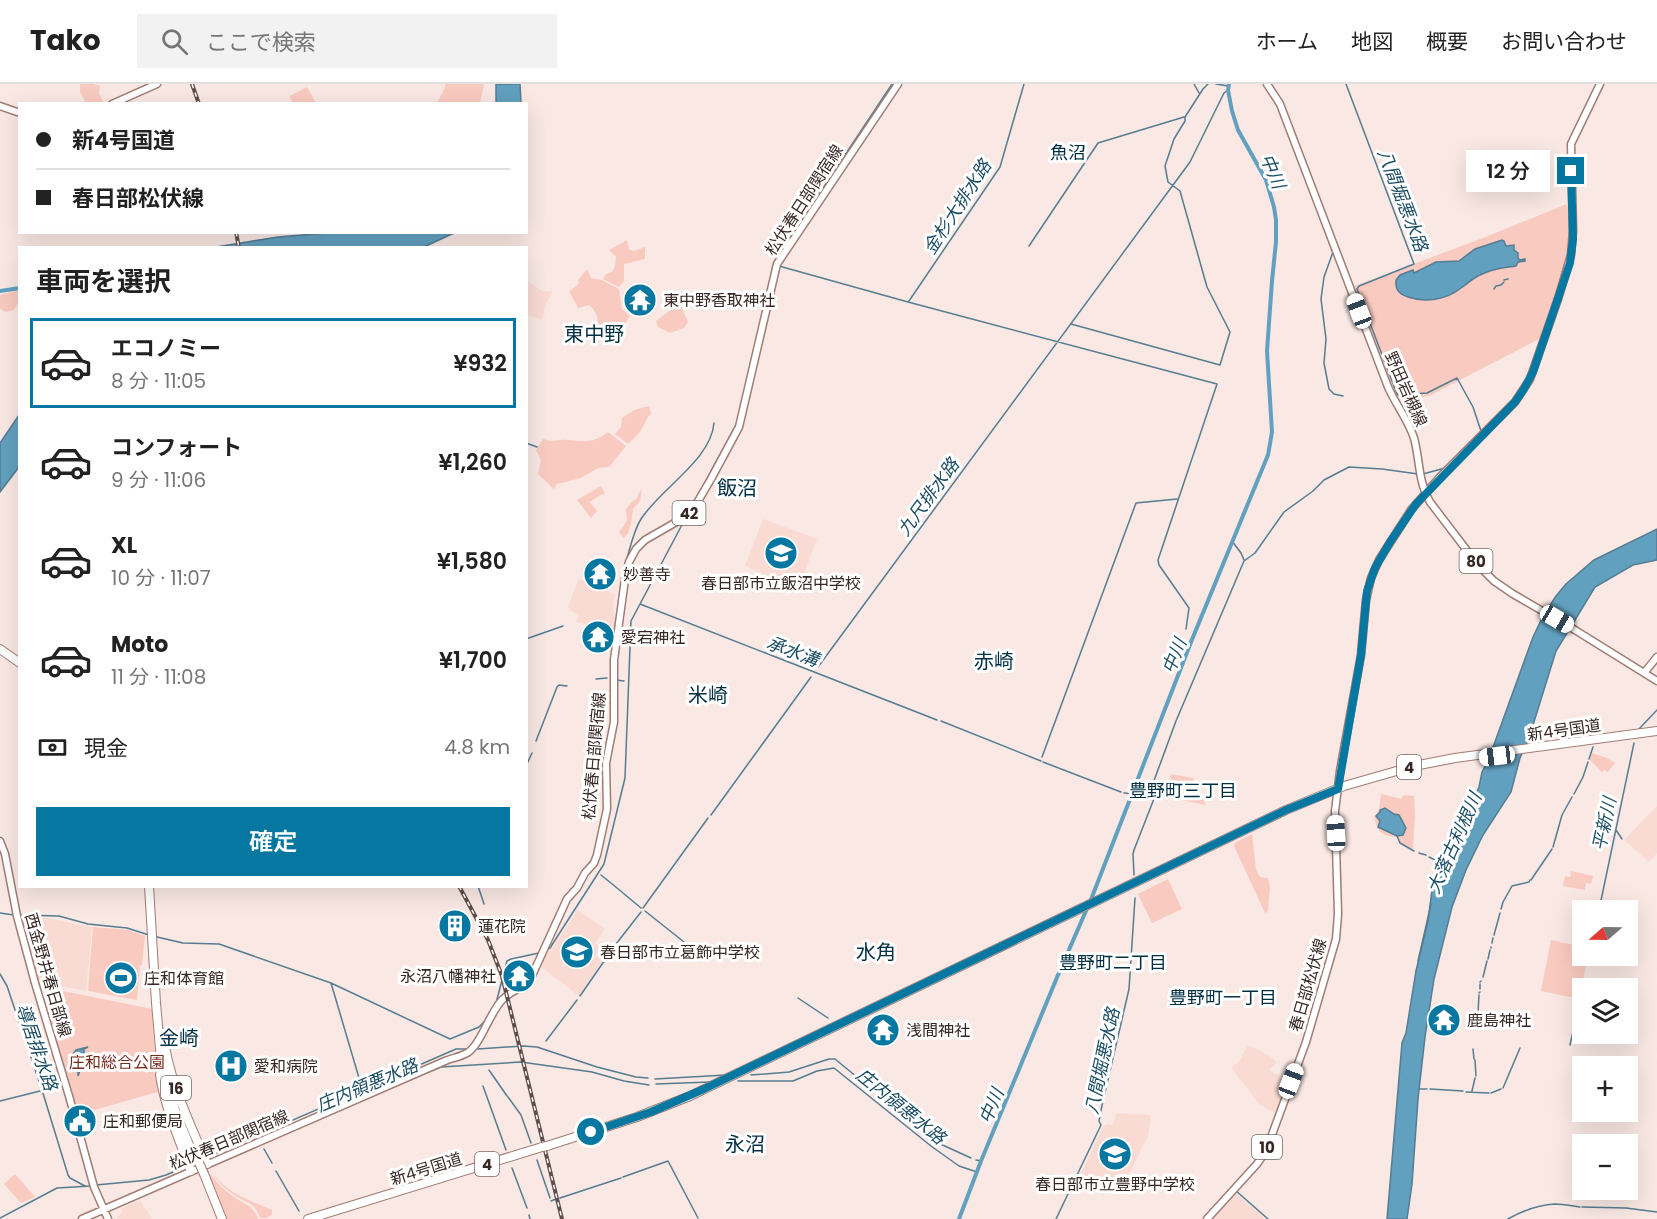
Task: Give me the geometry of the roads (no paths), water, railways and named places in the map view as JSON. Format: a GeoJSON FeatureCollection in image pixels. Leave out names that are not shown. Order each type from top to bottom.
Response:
{"type":"FeatureCollection","features":[{"type":"Feature","properties":{"kind":"highway"},"geometry":{"type":"LineString","coordinates":[[0,650],[18,664]]}},
{"type":"Feature","properties":{"kind":"highway","name":"新4号国道"},"geometry":{"type":"LineString","coordinates":[[308,1219],[637,1121],[689,1100],[1111,896],[1337,791],[1401,773],[1481,756],[1657,733]]}},
{"type":"Feature","properties":{"kind":"highway","name":"16"},"geometry":{"type":"LineString","coordinates":[[151,888],[159,1044],[167,1085],[220,1219]]}},
{"type":"Feature","properties":{"kind":"highway","name":"16"},"geometry":{"type":"LineString","coordinates":[[154,935],[164,1059],[169,1084],[197,1162]]}},
{"type":"Feature","properties":{"kind":"highway","name":"新4号国道"},"geometry":{"type":"LineString","coordinates":[[320,1219],[545,1148]]}},
{"type":"Feature","properties":{"kind":"highway"},"geometry":{"type":"LineString","coordinates":[[303,1219],[336,1210]]}},
{"type":"Feature","properties":{"kind":"main road"},"geometry":{"type":"LineString","coordinates":[[116,102],[157,84]]}},
{"type":"Feature","properties":{"kind":"main road","name":"松伏春日部関宿線"},"geometry":{"type":"LineString","coordinates":[[82,1219],[197,1162],[468,1053],[474,1047],[502,999],[530,980],[568,898],[595,860],[607,809],[606,763],[614,711],[614,660],[629,562],[636,549],[645,540],[684,517],[694,508],[711,479],[739,427],[777,264],[898,84]]}},
{"type":"Feature","properties":{"kind":"main road","name":"野田岩槻線"},"geometry":{"type":"LineString","coordinates":[[1266,84],[1280,104],[1388,387],[1411,432],[1419,475],[1425,493],[1489,576],[1513,594],[1657,681]]}},
{"type":"Feature","properties":{"kind":"main road","name":"春日部松伏線"},"geometry":{"type":"LineString","coordinates":[[1207,1219],[1264,1154],[1300,1059],[1333,951],[1338,914],[1335,811],[1337,791],[1360,661],[1366,600],[1371,578],[1379,560],[1406,517],[1425,493],[1515,402],[1533,372],[1572,251],[1571,144],[1600,84]]}},
{"type":"Feature","properties":{"kind":"main road"},"geometry":{"type":"LineString","coordinates":[[0,106],[18,112]]}},
{"type":"Feature","properties":{"kind":"main road"},"geometry":{"type":"LineString","coordinates":[[1644,674],[1657,657]]}},
{"type":"Feature","properties":{"kind":"main road","name":"西金野井春日部線"},"geometry":{"type":"LineString","coordinates":[[0,841],[7,861],[16,915],[94,1187],[108,1219]]}},
{"type":"Feature","properties":{"kind":"water"},"geometry":{"type":"Polygon","coordinates":[[[496,84],[520,84],[521,102],[496,102],[496,84]]]}},
{"type":"Feature","properties":{"kind":"water"},"geometry":{"type":"Polygon","coordinates":[[[314,234],[452,234],[426,246],[222,246],[314,234]]]}},
{"type":"Feature","properties":{"kind":"water"},"geometry":{"type":"Polygon","coordinates":[[[1502,240],[1506,246],[1514,245],[1518,258],[1525,259],[1525,261],[1518,262],[1516,266],[1482,274],[1455,292],[1435,299],[1415,299],[1402,294],[1397,289],[1396,280],[1400,275],[1413,270],[1414,273],[1436,262],[1459,261],[1475,249],[1502,240]]]}},
{"type":"Feature","properties":{"kind":"water"},"geometry":{"type":"Polygon","coordinates":[[[18,416],[18,468],[0,492],[0,443],[18,416]]]}},
{"type":"Feature","properties":{"kind":"water","name":"大落古利根川"},"geometry":{"type":"Polygon","coordinates":[[[1657,529],[1657,560],[1633,565],[1595,587],[1556,651],[1511,792],[1483,835],[1466,870],[1452,907],[1434,979],[1418,1099],[1407,1219],[1387,1219],[1402,1043],[1406,1033],[1416,971],[1428,921],[1432,890],[1441,865],[1479,787],[1482,772],[1543,616],[1566,584],[1594,560],[1657,529]]]}},
{"type":"Feature","properties":{"kind":"water"},"geometry":{"type":"Polygon","coordinates":[[[1385,808],[1399,815],[1406,828],[1403,835],[1397,836],[1378,827],[1380,821],[1376,816],[1380,810],[1385,808]]]}},
{"type":"Feature","properties":{"kind":"water"},"geometry":{"type":"Polygon","coordinates":[[[88,1047],[84,1049],[84,1053],[94,1056],[97,1066],[90,1068],[82,1065],[78,1076],[78,1070],[72,1066],[72,1055],[76,1050],[88,1047]]]}},
{"type":"Feature","properties":{"kind":"waterway"},"geometry":{"type":"LineString","coordinates":[[756,342],[774,262],[892,84]]}},
{"type":"Feature","properties":{"kind":"waterway","name":"金杉大排水路"},"geometry":{"type":"LineString","coordinates":[[909,301],[1000,167],[1024,84]]}},
{"type":"Feature","properties":{"kind":"waterway"},"geometry":{"type":"LineString","coordinates":[[1194,84],[1199,93]]}},
{"type":"Feature","properties":{"kind":"waterway"},"geometry":{"type":"LineString","coordinates":[[1071,324],[1220,365],[1230,332],[1207,287],[1180,191],[1168,182],[1165,166],[1174,139],[1185,117],[1208,84]]}},
{"type":"Feature","properties":{"kind":"waterway"},"geometry":{"type":"LineString","coordinates":[[1216,84],[1228,86]]}},
{"type":"Feature","properties":{"kind":"waterway","name":"中川"},"geometry":{"type":"LineString","coordinates":[[959,1219],[981,1161],[1092,897],[1191,642],[1268,455],[1272,432],[1267,351],[1276,220],[1266,180],[1238,130],[1232,111],[1229,84]]}},
{"type":"Feature","properties":{"kind":"waterway","name":"八間堀悪水路"},"geometry":{"type":"LineString","coordinates":[[1346,84],[1414,264],[1359,286],[1357,289],[1397,394],[1427,393],[1457,378],[1473,407],[1481,431]]}},
{"type":"Feature","properties":{"kind":"waterway","name":"九尺排水路"},"geometry":{"type":"LineString","coordinates":[[818,667],[1190,162],[1224,93],[1228,90]]}},
{"type":"Feature","properties":{"kind":"waterway"},"geometry":{"type":"LineString","coordinates":[[1029,246],[1098,143],[1184,117]]}},
{"type":"Feature","properties":{"kind":"waterway"},"geometry":{"type":"LineString","coordinates":[[1333,252],[1324,277],[1321,299],[1326,339],[1324,363],[1329,389],[1334,394],[1343,396]]}},
{"type":"Feature","properties":{"kind":"waterway"},"geometry":{"type":"LineString","coordinates":[[779,266],[1217,384],[1158,560],[1159,565],[1189,608],[1186,629]]}},
{"type":"Feature","properties":{"kind":"waterway"},"geometry":{"type":"LineString","coordinates":[[1504,280],[1508,279]]}},
{"type":"Feature","properties":{"kind":"waterway"},"geometry":{"type":"LineString","coordinates":[[1494,289],[1504,282]]}},
{"type":"Feature","properties":{"kind":"waterway"},"geometry":{"type":"LineString","coordinates":[[0,291],[18,288]]}},
{"type":"Feature","properties":{"kind":"waterway"},"geometry":{"type":"LineString","coordinates":[[627,558],[641,519],[695,461],[711,436],[714,423]]}},
{"type":"Feature","properties":{"kind":"waterway"},"geometry":{"type":"LineString","coordinates":[[697,497],[737,423]]}},
{"type":"Feature","properties":{"kind":"waterway"},"geometry":{"type":"LineString","coordinates":[[528,444],[537,447]]}},
{"type":"Feature","properties":{"kind":"waterway","name":"八間堀悪水路"},"geometry":{"type":"LineString","coordinates":[[1134,875],[1134,850],[1157,791],[1152,786],[1176,721],[1244,561],[1255,553],[1284,512],[1324,480],[1349,467],[1418,474]]}},
{"type":"Feature","properties":{"kind":"waterway","name":"八間堀悪水路"},"geometry":{"type":"LineString","coordinates":[[1423,474],[1445,468]]}},
{"type":"Feature","properties":{"kind":"waterway"},"geometry":{"type":"LineString","coordinates":[[1042,757],[1136,503],[1177,499]]}},
{"type":"Feature","properties":{"kind":"waterway"},"geometry":{"type":"LineString","coordinates":[[546,950],[550,948],[604,864],[625,778],[631,621],[684,521]]}},
{"type":"Feature","properties":{"kind":"waterway"},"geometry":{"type":"LineString","coordinates":[[1232,541],[1244,560]]}},
{"type":"Feature","properties":{"kind":"waterway","name":"承水溝"},"geometry":{"type":"LineString","coordinates":[[640,604],[937,720]]}},
{"type":"Feature","properties":{"kind":"waterway"},"geometry":{"type":"LineString","coordinates":[[528,638],[563,626]]}},
{"type":"Feature","properties":{"kind":"waterway","name":"九尺排水路"},"geometry":{"type":"LineString","coordinates":[[711,815],[811,677]]}},
{"type":"Feature","properties":{"kind":"waterway"},"geometry":{"type":"LineString","coordinates":[[596,679],[607,678]]}},
{"type":"Feature","properties":{"kind":"waterway"},"geometry":{"type":"LineString","coordinates":[[616,680],[624,681]]}},
{"type":"Feature","properties":{"kind":"waterway"},"geometry":{"type":"LineString","coordinates":[[536,741],[557,687],[567,686]]}},
{"type":"Feature","properties":{"kind":"waterway","name":"平新川"},"geometry":{"type":"LineString","coordinates":[[1639,729],[1657,710]]}},
{"type":"Feature","properties":{"kind":"waterway","name":"承水溝"},"geometry":{"type":"LineString","coordinates":[[941,721],[1041,761]]}},
{"type":"Feature","properties":{"kind":"waterway","name":"平新川"},"geometry":{"type":"LineString","coordinates":[[1601,900],[1634,743]]}},
{"type":"Feature","properties":{"kind":"waterway"},"geometry":{"type":"LineString","coordinates":[[1589,759],[1593,747]]}},
{"type":"Feature","properties":{"kind":"waterway"},"geometry":{"type":"LineString","coordinates":[[528,762],[532,753]]}},
{"type":"Feature","properties":{"kind":"waterway","name":"承水溝"},"geometry":{"type":"LineString","coordinates":[[1043,762],[1121,792]]}},
{"type":"Feature","properties":{"kind":"waterway"},"geometry":{"type":"LineString","coordinates":[[1574,794],[1588,762]]}},
{"type":"Feature","properties":{"kind":"waterway","name":"承水溝"},"geometry":{"type":"LineString","coordinates":[[1124,793],[1133,794]]}},
{"type":"Feature","properties":{"kind":"waterway"},"geometry":{"type":"LineString","coordinates":[[1553,847],[1562,815],[1572,797]]}},
{"type":"Feature","properties":{"kind":"waterway","name":"九尺排水路"},"geometry":{"type":"LineString","coordinates":[[643,908],[708,818]]}},
{"type":"Feature","properties":{"kind":"waterway"},"geometry":{"type":"LineString","coordinates":[[1616,830],[1622,839]]}},
{"type":"Feature","properties":{"kind":"waterway"},"geometry":{"type":"LineString","coordinates":[[1397,836],[1400,843],[1414,851]]}},
{"type":"Feature","properties":{"kind":"waterway"},"geometry":{"type":"LineString","coordinates":[[1531,880],[1552,849]]}},
{"type":"Feature","properties":{"kind":"waterway"},"geometry":{"type":"LineString","coordinates":[[1419,853],[1426,855]]}},
{"type":"Feature","properties":{"kind":"waterway","name":"大落古利根川"},"geometry":{"type":"LineString","coordinates":[[1429,857],[1435,860]]}},
{"type":"Feature","properties":{"kind":"waterway"},"geometry":{"type":"LineString","coordinates":[[601,875],[622,892]]}},
{"type":"Feature","properties":{"kind":"waterway"},"geometry":{"type":"LineString","coordinates":[[1501,909],[1512,886],[1530,880]]}},
{"type":"Feature","properties":{"kind":"waterway"},"geometry":{"type":"LineString","coordinates":[[479,888],[484,904]]}},
{"type":"Feature","properties":{"kind":"waterway"},"geometry":{"type":"LineString","coordinates":[[623,893],[641,908]]}},
{"type":"Feature","properties":{"kind":"waterway","name":"八間堀悪水路"},"geometry":{"type":"LineString","coordinates":[[1056,1219],[1101,1125],[1099,1121],[1101,1110],[1129,989],[1135,898]]}},
{"type":"Feature","properties":{"kind":"waterway"},"geometry":{"type":"LineString","coordinates":[[1418,961],[1431,904]]}},
{"type":"Feature","properties":{"kind":"waterway"},"geometry":{"type":"LineString","coordinates":[[645,911],[684,942]]}},
{"type":"Feature","properties":{"kind":"waterway","name":"九尺排水路"},"geometry":{"type":"LineString","coordinates":[[580,996],[641,912]]}},
{"type":"Feature","properties":{"kind":"waterway"},"geometry":{"type":"LineString","coordinates":[[0,913],[14,915]]}},
{"type":"Feature","properties":{"kind":"waterway"},"geometry":{"type":"LineString","coordinates":[[1494,935],[1500,913]]}},
{"type":"Feature","properties":{"kind":"waterway"},"geometry":{"type":"LineString","coordinates":[[19,915],[59,916],[88,924],[127,928],[149,935]]}},
{"type":"Feature","properties":{"kind":"waterway"},"geometry":{"type":"LineString","coordinates":[[157,937],[183,943],[219,944],[331,983],[450,1039],[479,1027],[484,1022]]}},
{"type":"Feature","properties":{"kind":"waterway"},"geometry":{"type":"LineString","coordinates":[[1492,943],[1493,938]]}},
{"type":"Feature","properties":{"kind":"waterway"},"geometry":{"type":"LineString","coordinates":[[1488,959],[1490,950]]}},
{"type":"Feature","properties":{"kind":"waterway"},"geometry":{"type":"LineString","coordinates":[[496,1003],[507,961],[539,953]]}},
{"type":"Feature","properties":{"kind":"waterway"},"geometry":{"type":"LineString","coordinates":[[1483,977],[1487,961]]}},
{"type":"Feature","properties":{"kind":"waterway","name":"導居排水路"},"geometry":{"type":"LineString","coordinates":[[0,974],[7,986],[68,1175],[85,1186]]}},
{"type":"Feature","properties":{"kind":"waterway"},"geometry":{"type":"LineString","coordinates":[[331,983],[362,1088]]}},
{"type":"Feature","properties":{"kind":"waterway"},"geometry":{"type":"LineString","coordinates":[[1480,984],[1480,989]]}},
{"type":"Feature","properties":{"kind":"waterway"},"geometry":{"type":"LineString","coordinates":[[1478,1013],[1479,995]]}},
{"type":"Feature","properties":{"kind":"waterway"},"geometry":{"type":"LineString","coordinates":[[798,998],[828,1018]]}},
{"type":"Feature","properties":{"kind":"waterway","name":"九尺排水路"},"geometry":{"type":"LineString","coordinates":[[546,1041],[577,1000]]}},
{"type":"Feature","properties":{"kind":"waterway","name":"平新川"},"geometry":{"type":"LineString","coordinates":[[1570,1045],[1572,1036]]}},
{"type":"Feature","properties":{"kind":"waterway"},"geometry":{"type":"LineString","coordinates":[[478,1049],[537,1047],[597,1067],[648,1078]]}},
{"type":"Feature","properties":{"kind":"waterway"},"geometry":{"type":"LineString","coordinates":[[1503,1088],[1520,1048]]}},
{"type":"Feature","properties":{"kind":"waterway"},"geometry":{"type":"LineString","coordinates":[[208,1157],[456,1049],[467,1049]]}},
{"type":"Feature","properties":{"kind":"waterway"},"geometry":{"type":"LineString","coordinates":[[1473,1049],[1474,1059]]}},
{"type":"Feature","properties":{"kind":"waterway"},"geometry":{"type":"LineString","coordinates":[[751,1075],[789,1072],[835,1059],[936,1142],[971,1158]]}},
{"type":"Feature","properties":{"kind":"waterway"},"geometry":{"type":"LineString","coordinates":[[1475,1060],[1476,1076]]}},
{"type":"Feature","properties":{"kind":"waterway","name":"庄内領悪水路"},"geometry":{"type":"LineString","coordinates":[[408,1080],[441,1067],[521,1062],[592,1072],[649,1085]]}},
{"type":"Feature","properties":{"kind":"waterway","name":"庄内領悪水路"},"geometry":{"type":"LineString","coordinates":[[738,1081],[793,1081],[817,1071],[834,1068],[931,1146],[959,1166],[977,1172]]}},
{"type":"Feature","properties":{"kind":"waterway"},"geometry":{"type":"LineString","coordinates":[[489,1070],[507,1096]]}},
{"type":"Feature","properties":{"kind":"waterway"},"geometry":{"type":"LineString","coordinates":[[655,1079],[726,1075]]}},
{"type":"Feature","properties":{"kind":"waterway"},"geometry":{"type":"LineString","coordinates":[[1472,1091],[1475,1078]]}},
{"type":"Feature","properties":{"kind":"waterway","name":"庄内領悪水路"},"geometry":{"type":"LineString","coordinates":[[656,1084],[710,1082]]}},
{"type":"Feature","properties":{"kind":"waterway"},"geometry":{"type":"LineString","coordinates":[[483,1086],[506,1150]]}},
{"type":"Feature","properties":{"kind":"waterway"},"geometry":{"type":"LineString","coordinates":[[1419,1089],[1427,1089]]}},
{"type":"Feature","properties":{"kind":"waterway"},"geometry":{"type":"LineString","coordinates":[[1430,1089],[1463,1091]]}},
{"type":"Feature","properties":{"kind":"waterway"},"geometry":{"type":"LineString","coordinates":[[1491,1093],[1501,1089]]}},
{"type":"Feature","properties":{"kind":"waterway"},"geometry":{"type":"LineString","coordinates":[[0,1101],[40,1091]]}},
{"type":"Feature","properties":{"kind":"waterway"},"geometry":{"type":"LineString","coordinates":[[1466,1092],[1489,1093]]}},
{"type":"Feature","properties":{"kind":"waterway"},"geometry":{"type":"LineString","coordinates":[[508,1097],[521,1115],[531,1143]]}},
{"type":"Feature","properties":{"kind":"waterway"},"geometry":{"type":"LineString","coordinates":[[264,1149],[272,1163]]}},
{"type":"Feature","properties":{"kind":"waterway"},"geometry":{"type":"LineString","coordinates":[[537,1160],[550,1198]]}},
{"type":"Feature","properties":{"kind":"waterway","name":"中川"},"geometry":{"type":"LineString","coordinates":[[976,1160],[981,1161]]}},
{"type":"Feature","properties":{"kind":"waterway"},"geometry":{"type":"LineString","coordinates":[[623,1177],[668,1161],[698,1218]]}},
{"type":"Feature","properties":{"kind":"waterway"},"geometry":{"type":"LineString","coordinates":[[96,1185],[149,1180],[187,1166]]}},
{"type":"Feature","properties":{"kind":"waterway"},"geometry":{"type":"LineString","coordinates":[[512,1168],[527,1208]]}},
{"type":"Feature","properties":{"kind":"waterway"},"geometry":{"type":"LineString","coordinates":[[276,1171],[299,1211]]}},
{"type":"Feature","properties":{"kind":"waterway"},"geometry":{"type":"LineString","coordinates":[[560,1198],[621,1178]]}},
{"type":"Feature","properties":{"kind":"waterway"},"geometry":{"type":"LineString","coordinates":[[0,1218],[57,1188],[91,1186]]}},
{"type":"Feature","properties":{"kind":"waterway"},"geometry":{"type":"LineString","coordinates":[[1235,1190],[1268,1219]]}},
{"type":"Feature","properties":{"kind":"waterway"},"geometry":{"type":"LineString","coordinates":[[551,1201],[556,1199]]}},
{"type":"Feature","properties":{"kind":"waterway"},"geometry":{"type":"LineString","coordinates":[[1508,1219],[1530,1209],[1549,1205],[1580,1207]]}},
{"type":"Feature","properties":{"kind":"waterway"},"geometry":{"type":"LineString","coordinates":[[1582,1207],[1626,1208],[1657,1212]]}},
{"type":"Feature","properties":{"kind":"waterway"},"geometry":{"type":"LineString","coordinates":[[529,1215],[530,1219]]}},
{"type":"Feature","properties":{"kind":"railway"},"geometry":{"type":"LineString","coordinates":[[192,84],[198,102]]}},
{"type":"Feature","properties":{"kind":"railway"},"geometry":{"type":"LineString","coordinates":[[236,234],[239,246]]}},
{"type":"Feature","properties":{"kind":"railway"},"geometry":{"type":"LineString","coordinates":[[460,888],[488,940],[502,976],[562,1219]]}},
{"type":"Feature","properties":{"kind":"place","name":"東中野香取神社"},"geometry":{"type":"Point","coordinates":[640,300]}},
{"type":"Feature","properties":{"kind":"place","name":"春日部市立飯沼中学校"},"geometry":{"type":"Point","coordinates":[781,553]}},
{"type":"Feature","properties":{"kind":"place","name":"妙善寺"},"geometry":{"type":"Point","coordinates":[600,574]}},
{"type":"Feature","properties":{"kind":"place","name":"愛宕神社"},"geometry":{"type":"Point","coordinates":[598,637]}},
{"type":"Feature","properties":{"kind":"place","name":"蓮花院"},"geometry":{"type":"Point","coordinates":[455,926]}},
{"type":"Feature","properties":{"kind":"place","name":"春日部市立葛飾中学校"},"geometry":{"type":"Point","coordinates":[577,952]}},
{"type":"Feature","properties":{"kind":"place","name":"永沼八幡神社"},"geometry":{"type":"Point","coordinates":[519,976]}},
{"type":"Feature","properties":{"kind":"place","name":"庄和体育館"},"geometry":{"type":"Point","coordinates":[121,978]}},
{"type":"Feature","properties":{"kind":"place","name":"鹿島神社"},"geometry":{"type":"Point","coordinates":[1444,1020]}},
{"type":"Feature","properties":{"kind":"place","name":"浅間神社"},"geometry":{"type":"Point","coordinates":[883,1030]}},
{"type":"Feature","properties":{"kind":"place","name":"愛和病院"},"geometry":{"type":"Point","coordinates":[231,1066]}},
{"type":"Feature","properties":{"kind":"place","name":"庄和郵便局"},"geometry":{"type":"Point","coordinates":[80,1121]}},
{"type":"Feature","properties":{"kind":"place","name":"春日部市立豊野中学校"},"geometry":{"type":"Point","coordinates":[1115,1154]}},
{"type":"Feature","properties":{"kind":"district","name":"魚沼"},"geometry":{"type":"Point","coordinates":[1068,152]}},
{"type":"Feature","properties":{"kind":"district","name":"東中野"},"geometry":{"type":"Point","coordinates":[594,334]}},
{"type":"Feature","properties":{"kind":"district","name":"飯沼"},"geometry":{"type":"Point","coordinates":[737,488]}},
{"type":"Feature","properties":{"kind":"district","name":"赤崎"},"geometry":{"type":"Point","coordinates":[994,661]}},
{"type":"Feature","properties":{"kind":"district","name":"米崎"},"geometry":{"type":"Point","coordinates":[708,695]}},
{"type":"Feature","properties":{"kind":"district","name":"豊野町三丁目"},"geometry":{"type":"Point","coordinates":[1183,790]}},
{"type":"Feature","properties":{"kind":"district","name":"水角"},"geometry":{"type":"Point","coordinates":[876,952]}},
{"type":"Feature","properties":{"kind":"district","name":"豊野町二丁目"},"geometry":{"type":"Point","coordinates":[1113,962]}},
{"type":"Feature","properties":{"kind":"district","name":"豊野町一丁目"},"geometry":{"type":"Point","coordinates":[1223,997]}},
{"type":"Feature","properties":{"kind":"district","name":"金崎"},"geometry":{"type":"Point","coordinates":[179,1038]}},
{"type":"Feature","properties":{"kind":"district","name":"永沼"},"geometry":{"type":"Point","coordinates":[745,1144]}},
{"type":"Feature","properties":{"kind":"park label","name":"庄和総合公園"},"geometry":{"type":"Point","coordinates":[117,1062]}}]}
